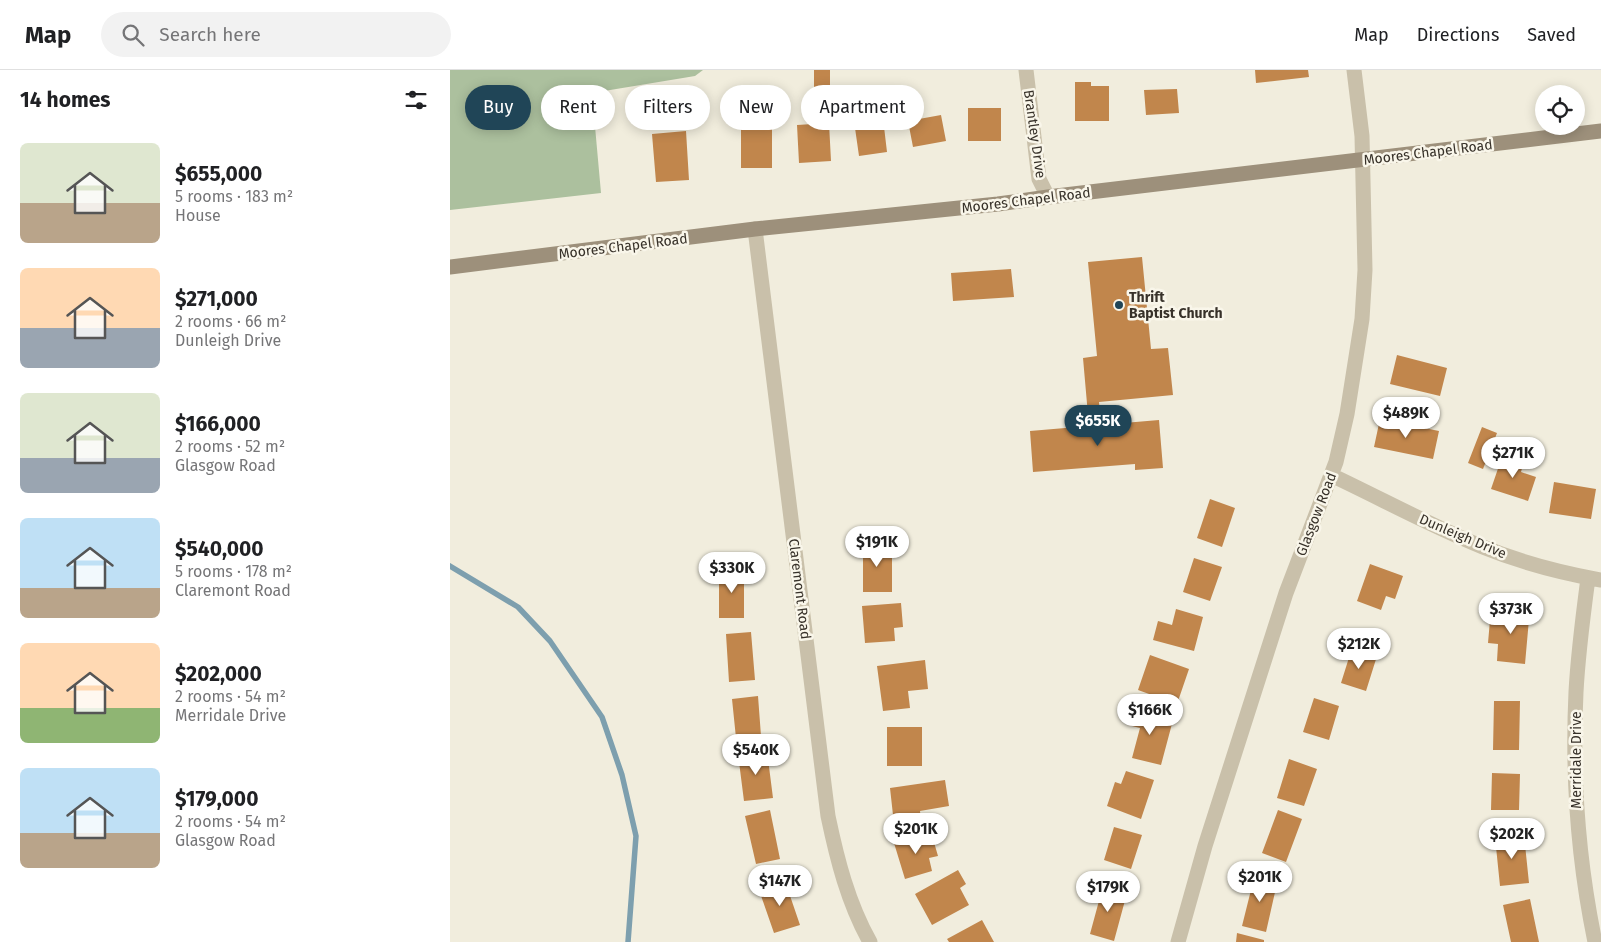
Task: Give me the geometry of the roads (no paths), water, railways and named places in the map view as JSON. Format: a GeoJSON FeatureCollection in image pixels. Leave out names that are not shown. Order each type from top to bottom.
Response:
{"type":"FeatureCollection","features":[{"type":"Feature","properties":{"kind":"main road","name":"Moores Chapel Road"},"geometry":{"type":"LineString","coordinates":[[450,267],[755,229],[998,204],[1601,131]]}},
{"type":"Feature","properties":{"kind":"street","name":"Brantley Drive"},"geometry":{"type":"LineString","coordinates":[[1026,70],[1039,179],[1048,197]]}},
{"type":"Feature","properties":{"kind":"street","name":"Glasgow Road"},"geometry":{"type":"LineString","coordinates":[[1178,942],[1205,846],[1286,593],[1331,475],[1346,414],[1362,319],[1365,270],[1363,160],[1354,70]]}},
{"type":"Feature","properties":{"kind":"street","name":"Claremont Road"},"geometry":{"type":"LineString","coordinates":[[755,229],[828,816],[836,856],[856,912],[869,941]]}},
{"type":"Feature","properties":{"kind":"street","name":"Dunleigh Drive"},"geometry":{"type":"LineString","coordinates":[[1331,475],[1373,494],[1428,523],[1485,548],[1538,565],[1594,579]]}},
{"type":"Feature","properties":{"kind":"street","name":"Merridale Drive"},"geometry":{"type":"LineString","coordinates":[[1594,579],[1579,650],[1576,693],[1576,786],[1580,850],[1596,942]]}},
{"type":"Feature","properties":{"kind":"waterway"},"geometry":{"type":"LineString","coordinates":[[450,566],[518,607],[550,641],[602,717],[622,775],[636,836],[628,942]]}},
{"type":"Feature","properties":{"kind":"place","name":"Thrift Baptist Church"},"geometry":{"type":"Point","coordinates":[1119,305]}}]}
